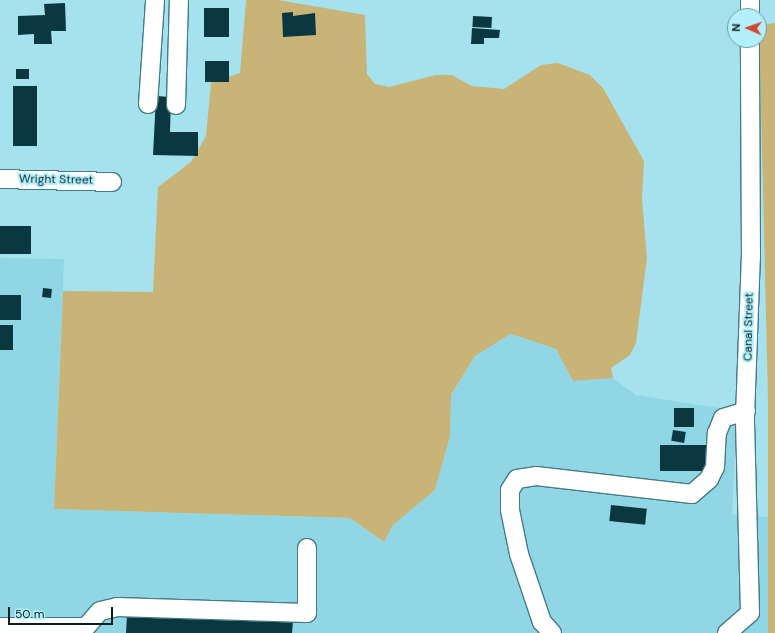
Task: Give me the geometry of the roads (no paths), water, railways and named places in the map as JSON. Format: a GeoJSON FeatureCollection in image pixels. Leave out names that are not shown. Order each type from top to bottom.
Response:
{"type":"FeatureCollection","features":[{"type":"Feature","properties":{"kind":"street"},"geometry":{"type":"LineString","coordinates":[[148,104],[155,0]]}},
{"type":"Feature","properties":{"kind":"street"},"geometry":{"type":"LineString","coordinates":[[176,105],[179,0]]}},
{"type":"Feature","properties":{"kind":"street","name":"Canal Street"},"geometry":{"type":"LineString","coordinates":[[727,633],[750,613],[746,411],[751,257],[750,48]]}},
{"type":"Feature","properties":{"kind":"street","name":"Wright Street"},"geometry":{"type":"LineString","coordinates":[[0,179],[112,182]]}},
{"type":"Feature","properties":{"kind":"street"},"geometry":{"type":"LineString","coordinates":[[552,633],[542,622],[519,554],[510,510],[510,490],[517,479],[536,476],[692,494],[709,480],[715,467],[717,433],[723,418],[746,411]]}},
{"type":"Feature","properties":{"kind":"street"},"geometry":{"type":"LineString","coordinates":[[0,627],[86,628],[100,611],[117,607],[307,613],[307,548]]}}]}
